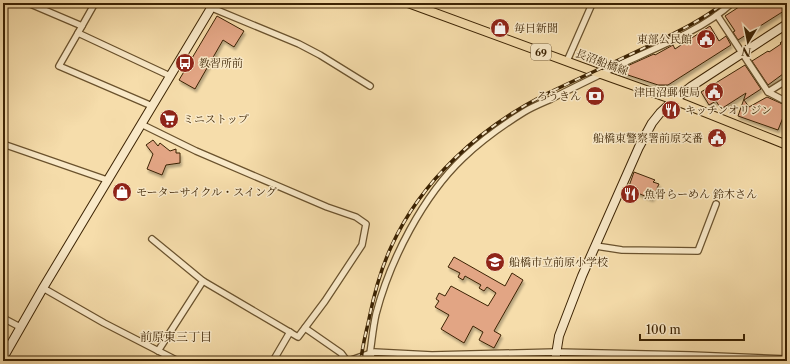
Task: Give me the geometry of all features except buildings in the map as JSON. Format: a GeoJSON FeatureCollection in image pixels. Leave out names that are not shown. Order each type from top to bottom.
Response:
{"type":"FeatureCollection","features":[{"type":"Feature","properties":{"kind":"main road","name":"長沼船橋線"},"geometry":{"type":"LineString","coordinates":[[408,3],[674,100],[787,145]]}},
{"type":"Feature","properties":{"kind":"main road"},"geometry":{"type":"LineString","coordinates":[[3,358],[107,180],[213,5]]}},
{"type":"Feature","properties":{"kind":"main road"},"geometry":{"type":"LineString","coordinates":[[555,357],[562,329],[582,276],[645,134],[660,113],[692,86],[787,24]]}},
{"type":"Feature","properties":{"kind":"street"},"geometry":{"type":"LineString","coordinates":[[28,3],[82,26]]}},
{"type":"Feature","properties":{"kind":"street"},"geometry":{"type":"LineString","coordinates":[[95,3],[58,66],[152,106]]}},
{"type":"Feature","properties":{"kind":"street"},"geometry":{"type":"LineString","coordinates":[[372,361],[371,352],[376,315],[385,284],[402,244],[417,216],[449,173],[477,145],[524,112],[680,36],[717,15],[732,3]]}},
{"type":"Feature","properties":{"kind":"street"},"geometry":{"type":"LineString","coordinates":[[567,61],[592,4]]}},
{"type":"Feature","properties":{"kind":"street"},"geometry":{"type":"LineString","coordinates":[[213,5],[299,44],[320,55],[370,86]]}},
{"type":"Feature","properties":{"kind":"street"},"geometry":{"type":"LineString","coordinates":[[717,15],[768,92],[787,102]]}},
{"type":"Feature","properties":{"kind":"street"},"geometry":{"type":"LineString","coordinates":[[78,33],[170,76]]}},
{"type":"Feature","properties":{"kind":"street"},"geometry":{"type":"LineString","coordinates":[[768,92],[787,80]]}},
{"type":"Feature","properties":{"kind":"street"},"geometry":{"type":"LineString","coordinates":[[141,124],[196,151],[327,208],[356,217],[366,224],[362,245],[325,301],[298,337],[203,281],[152,239]]}},
{"type":"Feature","properties":{"kind":"street"},"geometry":{"type":"LineString","coordinates":[[3,144],[107,180]]}},
{"type":"Feature","properties":{"kind":"street"},"geometry":{"type":"LineString","coordinates":[[596,246],[622,250],[698,251],[716,204]]}},
{"type":"Feature","properties":{"kind":"street"},"geometry":{"type":"LineString","coordinates":[[158,351],[203,281]]}},
{"type":"Feature","properties":{"kind":"street"},"geometry":{"type":"LineString","coordinates":[[43,288],[178,361]]}},
{"type":"Feature","properties":{"kind":"street"},"geometry":{"type":"LineString","coordinates":[[3,318],[20,327]]}},
{"type":"Feature","properties":{"kind":"street"},"geometry":{"type":"LineString","coordinates":[[305,328],[341,353],[348,361],[371,352],[432,358],[491,353],[555,357],[691,355],[787,359]]}},
{"type":"Feature","properties":{"kind":"street"},"geometry":{"type":"LineString","coordinates":[[273,361],[290,332]]}},
{"type":"Feature","properties":{"kind":"street"},"geometry":{"type":"LineString","coordinates":[[491,353],[491,361]]}},
{"type":"Feature","properties":{"kind":"railway"},"geometry":{"type":"LineString","coordinates":[[361,361],[364,340],[381,272],[392,245],[404,221],[419,199],[455,158],[496,124],[519,109],[542,96],[678,31],[697,21],[724,3]]}},
{"type":"Feature","properties":{"kind":"place","name":"毎日新聞"},"geometry":{"type":"Point","coordinates":[500,28]}},
{"type":"Feature","properties":{"kind":"place","name":"東部公民館"},"geometry":{"type":"Point","coordinates":[706,39]}},
{"type":"Feature","properties":{"kind":"place","name":"教習所前"},"geometry":{"type":"Point","coordinates":[185,63]}},
{"type":"Feature","properties":{"kind":"place","name":"津田沼郵便局"},"geometry":{"type":"Point","coordinates":[714,92]}},
{"type":"Feature","properties":{"kind":"place","name":"ろうきん"},"geometry":{"type":"Point","coordinates":[595,96]}},
{"type":"Feature","properties":{"kind":"place","name":"キッチンオリジン"},"geometry":{"type":"Point","coordinates":[671,110]}},
{"type":"Feature","properties":{"kind":"place","name":"ミニストップ"},"geometry":{"type":"Point","coordinates":[169,119]}},
{"type":"Feature","properties":{"kind":"place","name":"船橋東警察署前原交番"},"geometry":{"type":"Point","coordinates":[717,138]}},
{"type":"Feature","properties":{"kind":"place","name":"モーターサイクル・スイング"},"geometry":{"type":"Point","coordinates":[122,192]}},
{"type":"Feature","properties":{"kind":"place","name":"魚骨らーめん 鈴木さん"},"geometry":{"type":"Point","coordinates":[630,194]}},
{"type":"Feature","properties":{"kind":"place","name":"船橋市立前原小学校"},"geometry":{"type":"Point","coordinates":[495,262]}},
{"type":"Feature","properties":{"kind":"district","name":"前原東三丁目"},"geometry":{"type":"Point","coordinates":[176,337]}}]}
